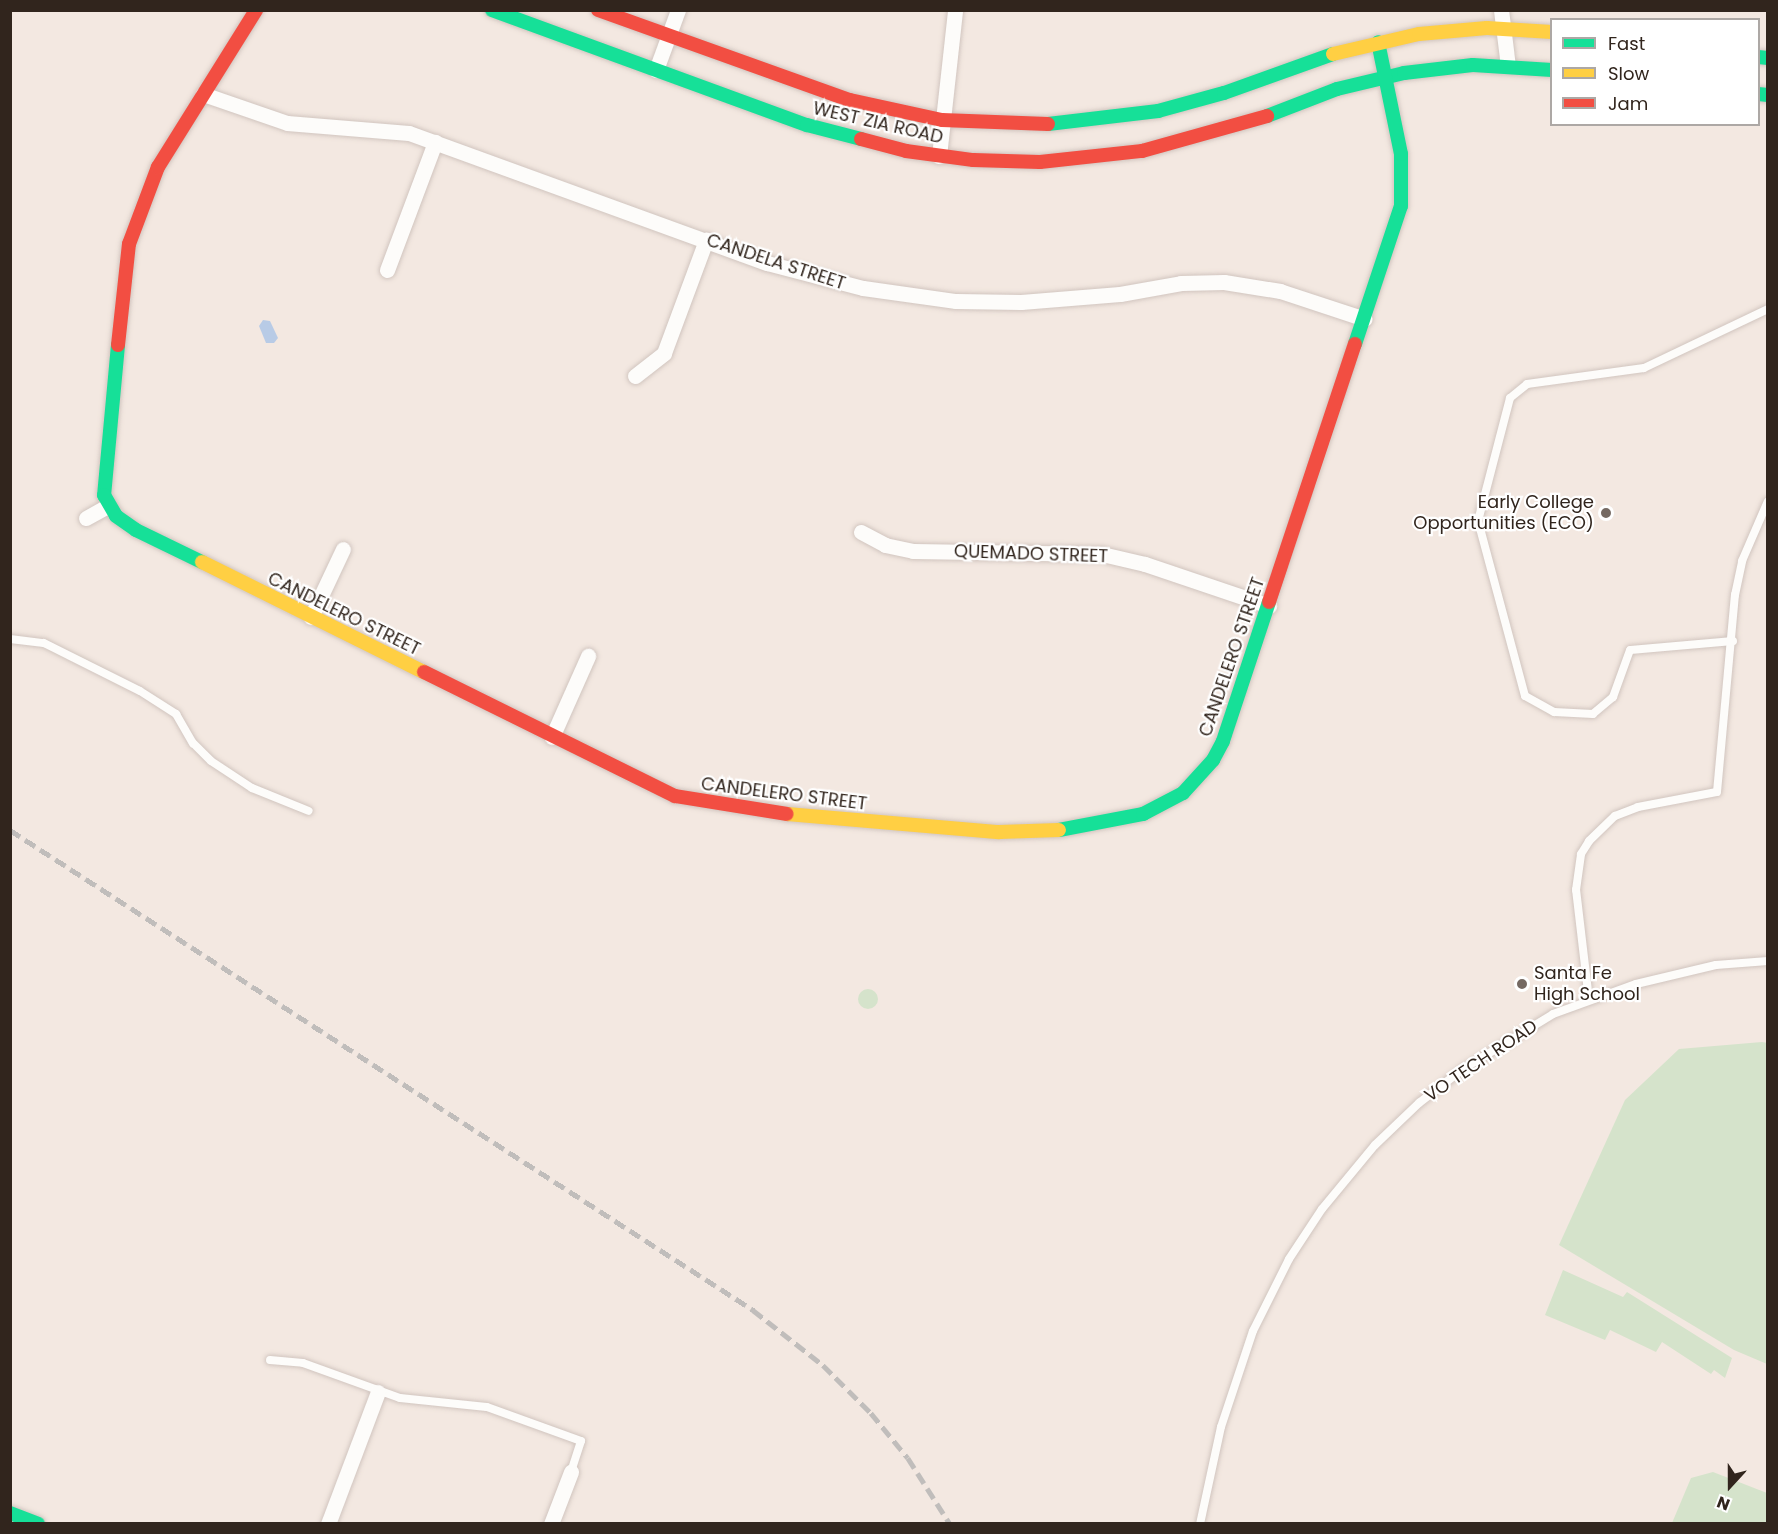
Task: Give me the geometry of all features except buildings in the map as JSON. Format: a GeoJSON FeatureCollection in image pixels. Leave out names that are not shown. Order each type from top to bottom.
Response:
{"type":"FeatureCollection","features":[{"type":"Feature","properties":{"kind":"street"},"geometry":{"type":"LineString","coordinates":[[86,518],[109,505],[103,472],[129,244],[149,185],[256,10]]}},
{"type":"Feature","properties":{"kind":"street","name":"WEST ZIA ROAD"},"geometry":{"type":"LineString","coordinates":[[492,10],[807,125],[872,144],[939,156],[1041,162],[1142,152],[1219,132],[1337,89],[1386,77],[1438,68],[1508,66],[1550,70]]}},
{"type":"Feature","properties":{"kind":"street","name":"WEST ZIA ROAD"},"geometry":{"type":"LineString","coordinates":[[598,10],[850,100],[942,120],[1021,125],[1124,118],[1192,103],[1320,57],[1378,42],[1453,30],[1502,28],[1550,32]]}},
{"type":"Feature","properties":{"kind":"street"},"geometry":{"type":"LineString","coordinates":[[656,70],[678,10]]}},
{"type":"Feature","properties":{"kind":"street"},"geometry":{"type":"LineString","coordinates":[[939,156],[955,10]]}},
{"type":"Feature","properties":{"kind":"street"},"geometry":{"type":"LineString","coordinates":[[1501,10],[1508,66]]}},
{"type":"Feature","properties":{"kind":"street","name":"CANDELERO STREET"},"geometry":{"type":"LineString","coordinates":[[109,505],[116,516],[136,530],[659,790],[724,808],[972,831],[1058,830],[1110,822],[1165,805],[1183,793],[1213,760],[1223,741],[1397,223],[1403,188],[1386,77],[1378,42]]}},
{"type":"Feature","properties":{"kind":"street","name":"CANDELA STREET"},"geometry":{"type":"LineString","coordinates":[[203,94],[287,123],[394,129],[810,276],[924,298],[989,302],[1055,300],[1182,283],[1224,282],[1280,291],[1365,319]]}},
{"type":"Feature","properties":{"kind":"street"},"geometry":{"type":"LineString","coordinates":[[387,270],[435,142]]}},
{"type":"Feature","properties":{"kind":"street"},"geometry":{"type":"LineString","coordinates":[[635,376],[664,353],[706,240]]}},
{"type":"Feature","properties":{"kind":"street","name":"QUEMADO STREET"},"geometry":{"type":"LineString","coordinates":[[861,532],[885,545],[913,551],[1102,554],[1145,564],[1269,606]]}},
{"type":"Feature","properties":{"kind":"street"},"geometry":{"type":"LineString","coordinates":[[311,617],[343,549]]}},
{"type":"Feature","properties":{"kind":"street"},"geometry":{"type":"LineString","coordinates":[[552,737],[588,656]]}},
{"type":"Feature","properties":{"kind":"street"},"geometry":{"type":"LineString","coordinates":[[328,1524],[378,1392]]}},
{"type":"Feature","properties":{"kind":"street"},"geometry":{"type":"LineString","coordinates":[[551,1524],[571,1472]]}},
{"type":"Feature","properties":{"kind":"street"},"geometry":{"type":"LineString","coordinates":[[10,1513],[38,1524]]}},
{"type":"Feature","properties":{"kind":"lane"},"geometry":{"type":"LineString","coordinates":[[1733,641],[1630,650],[1613,697],[1593,714],[1554,712],[1525,696],[1478,521],[1510,398],[1527,384],[1644,368],[1767,309]]}},
{"type":"Feature","properties":{"kind":"lane"},"geometry":{"type":"LineString","coordinates":[[1589,1000],[1589,978],[1576,891],[1581,854],[1588,841],[1615,816],[1638,807],[1718,792],[1742,561],[1767,501]]}},
{"type":"Feature","properties":{"kind":"lane"},"geometry":{"type":"LineString","coordinates":[[10,639],[44,643],[140,691],[177,714],[193,743],[211,761],[252,788],[309,811]]}},
{"type":"Feature","properties":{"kind":"lane","name":"VO TECH ROAD"},"geometry":{"type":"LineString","coordinates":[[1200,1524],[1221,1427],[1253,1331],[1289,1259],[1322,1209],[1375,1144],[1419,1103],[1507,1040],[1553,1014],[1636,984],[1716,965],[1767,961]]}},
{"type":"Feature","properties":{"kind":"lane"},"geometry":{"type":"LineString","coordinates":[[270,1360],[303,1363],[378,1392],[421,1401],[487,1407],[581,1441],[571,1472]]}},
{"type":"Feature","properties":{"kind":"green space"},"geometry":{"type":"Polygon","coordinates":[[[868,989],[875,992],[878,999],[875,1006],[868,1009],[861,1006],[858,999],[861,992],[868,989]]]}},
{"type":"Feature","properties":{"kind":"green space"},"geometry":{"type":"Polygon","coordinates":[[[1768,1043],[1767,1364],[1734,1350],[1559,1245],[1625,1100],[1679,1049],[1768,1043]]]}},
{"type":"Feature","properties":{"kind":"green space"},"geometry":{"type":"Polygon","coordinates":[[[1563,1270],[1623,1297],[1627,1292],[1732,1358],[1725,1378],[1714,1370],[1711,1374],[1662,1342],[1656,1352],[1610,1330],[1605,1340],[1545,1315],[1563,1270]]]}},
{"type":"Feature","properties":{"kind":"green space"},"geometry":{"type":"Polygon","coordinates":[[[1713,1472],[1767,1493],[1767,1523],[1672,1523],[1691,1478],[1713,1472]]]}},
{"type":"Feature","properties":{"kind":"water"},"geometry":{"type":"Polygon","coordinates":[[[263,320],[270,321],[278,338],[274,343],[266,343],[259,326],[263,320]]]}},
{"type":"Feature","properties":{"kind":"railway"},"geometry":{"type":"LineString","coordinates":[[10,830],[753,1310],[823,1365],[871,1413],[908,1458],[950,1524]]}},
{"type":"Feature","properties":{"kind":"traffic: fast"},"geometry":{"type":"LineString","coordinates":[[492,10],[807,125],[861,139]]}},
{"type":"Feature","properties":{"kind":"traffic: fast"},"geometry":{"type":"LineString","coordinates":[[1355,344],[1401,206],[1401,154],[1378,42]]}},
{"type":"Feature","properties":{"kind":"traffic: fast"},"geometry":{"type":"LineString","coordinates":[[1048,124],[1158,111],[1224,93],[1333,54]]}},
{"type":"Feature","properties":{"kind":"traffic: fast"},"geometry":{"type":"LineString","coordinates":[[1760,57],[1768,58]]}},
{"type":"Feature","properties":{"kind":"traffic: fast"},"geometry":{"type":"LineString","coordinates":[[1267,116],[1337,89],[1404,73],[1473,65],[1550,70]]}},
{"type":"Feature","properties":{"kind":"traffic: fast"},"geometry":{"type":"LineString","coordinates":[[1760,94],[1768,95]]}},
{"type":"Feature","properties":{"kind":"traffic: fast"},"geometry":{"type":"LineString","coordinates":[[118,345],[104,495],[116,516],[136,530],[202,562]]}},
{"type":"Feature","properties":{"kind":"traffic: fast"},"geometry":{"type":"LineString","coordinates":[[1059,830],[1143,814],[1183,793],[1213,760],[1223,741],[1269,602]]}},
{"type":"Feature","properties":{"kind":"traffic: fast"},"geometry":{"type":"LineString","coordinates":[[10,1513],[38,1524]]}},
{"type":"Feature","properties":{"kind":"traffic: slow"},"geometry":{"type":"LineString","coordinates":[[1333,54],[1419,34],[1487,28],[1550,32]]}},
{"type":"Feature","properties":{"kind":"traffic: slow"},"geometry":{"type":"LineString","coordinates":[[202,562],[424,672]]}},
{"type":"Feature","properties":{"kind":"traffic: slow"},"geometry":{"type":"LineString","coordinates":[[787,814],[999,832],[1059,830]]}},
{"type":"Feature","properties":{"kind":"traffic: jam"},"geometry":{"type":"LineString","coordinates":[[118,345],[129,244],[158,167],[256,10]]}},
{"type":"Feature","properties":{"kind":"traffic: jam"},"geometry":{"type":"LineString","coordinates":[[598,10],[850,100],[942,120],[1048,124]]}},
{"type":"Feature","properties":{"kind":"traffic: jam"},"geometry":{"type":"LineString","coordinates":[[861,139],[906,151],[973,160],[1040,162],[1142,151],[1267,116]]}},
{"type":"Feature","properties":{"kind":"traffic: jam"},"geometry":{"type":"LineString","coordinates":[[1269,602],[1355,344]]}},
{"type":"Feature","properties":{"kind":"traffic: jam"},"geometry":{"type":"LineString","coordinates":[[424,672],[675,796],[787,814]]}},
{"type":"Feature","properties":{"kind":"place","name":"Early College Opportunities (ECO)"},"geometry":{"type":"Point","coordinates":[1606,513]}},
{"type":"Feature","properties":{"kind":"place","name":"Santa Fe High School"},"geometry":{"type":"Point","coordinates":[1522,984]}}]}
